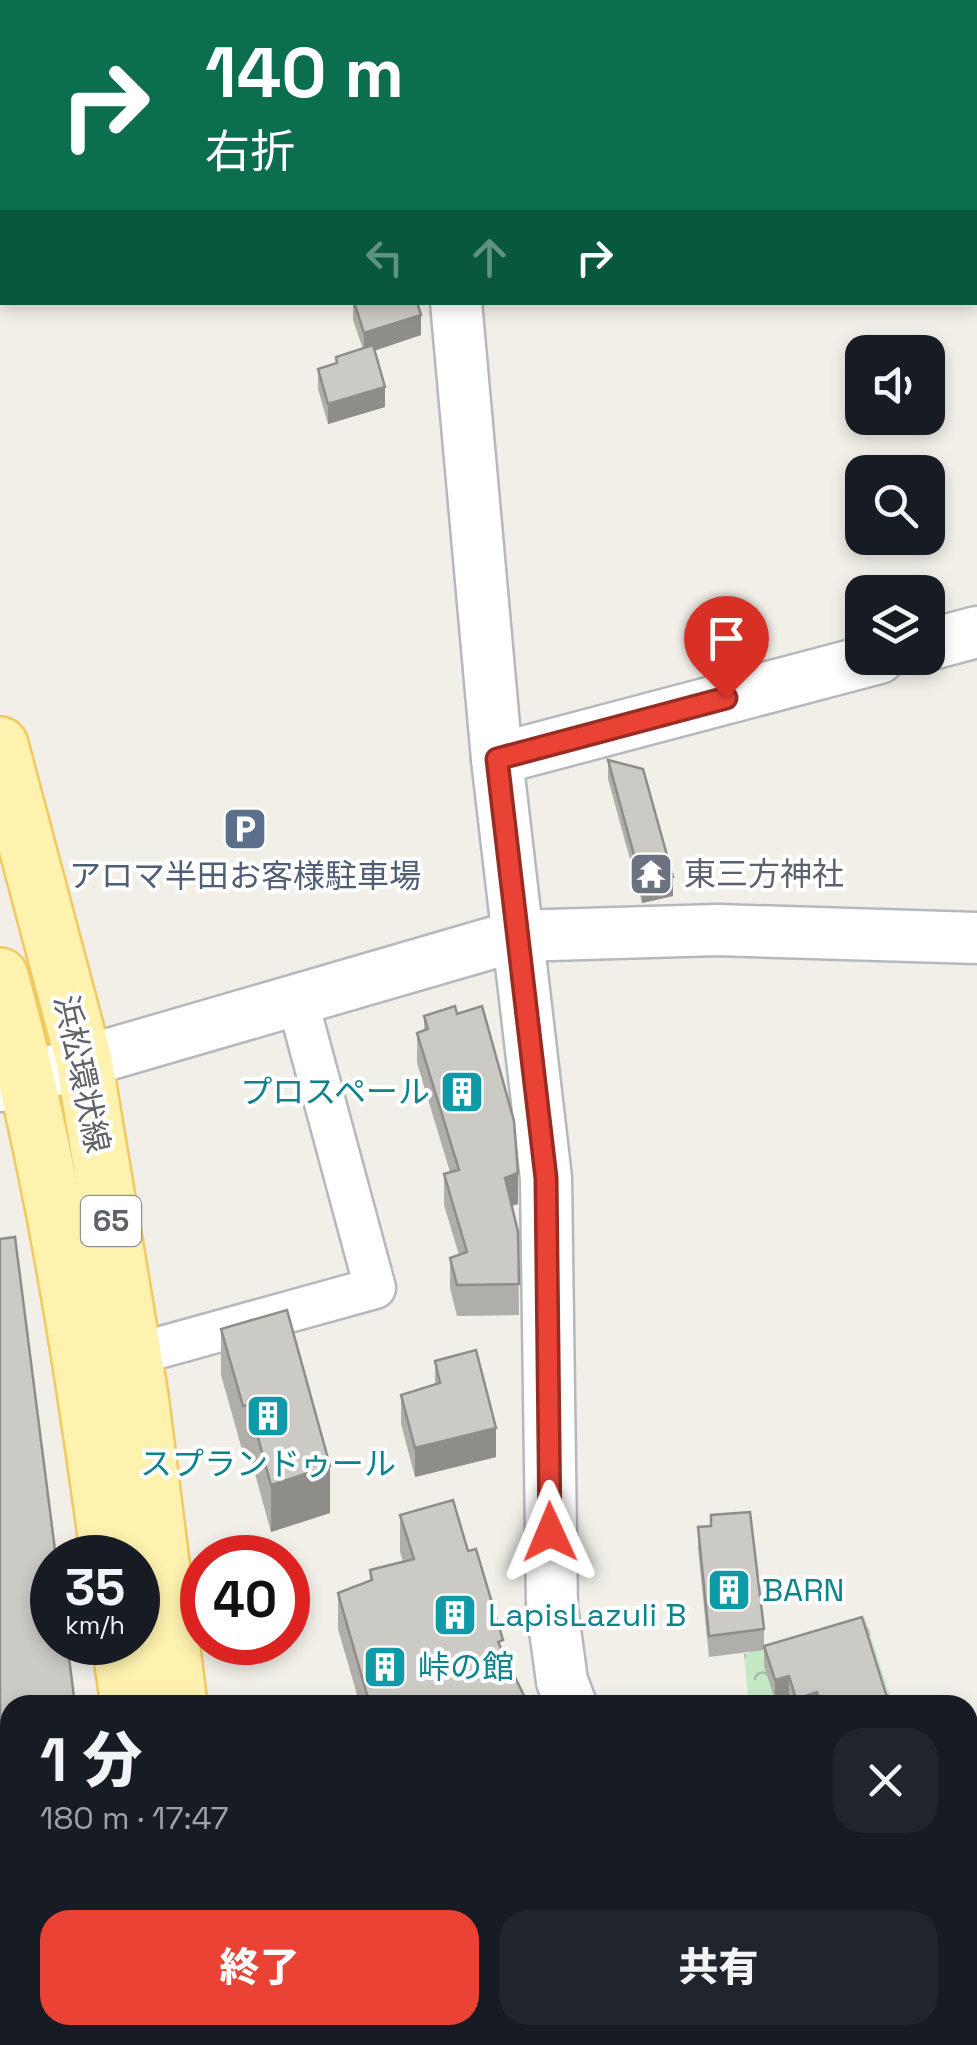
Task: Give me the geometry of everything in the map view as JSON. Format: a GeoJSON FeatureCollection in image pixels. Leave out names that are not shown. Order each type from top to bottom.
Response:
{"type":"FeatureCollection","features":[{"type":"Feature","properties":{"kind":"main road","name":"浜松環状線"},"geometry":{"type":"LineString","coordinates":[[0,746],[84,1061],[133,1356],[178,1695]]}},
{"type":"Feature","properties":{"kind":"main road","name":"浜松環状線"},"geometry":{"type":"LineString","coordinates":[[0,976],[14,1082],[90,1420],[106,1535]]}},
{"type":"Feature","properties":{"kind":"main road"},"geometry":{"type":"LineString","coordinates":[[123,1665],[128,1695]]}},
{"type":"Feature","properties":{"kind":"street"},"geometry":{"type":"LineString","coordinates":[[456,305],[497,759],[546,1178],[552,1608],[567,1695]]}},
{"type":"Feature","properties":{"kind":"street"},"geometry":{"type":"LineString","coordinates":[[945,640],[977,632]]}},
{"type":"Feature","properties":{"kind":"street"},"geometry":{"type":"LineString","coordinates":[[497,759],[845,667]]}},
{"type":"Feature","properties":{"kind":"street"},"geometry":{"type":"LineString","coordinates":[[14,1082],[516,936],[717,930],[977,938]]}},
{"type":"Feature","properties":{"kind":"street"},"geometry":{"type":"LineString","coordinates":[[133,1356],[374,1288],[297,999]]}},
{"type":"Feature","properties":{"kind":"green space"},"geometry":{"type":"Polygon","coordinates":[[[865,1618],[890,1695],[748,1695],[744,1654],[865,1618]]]}},
{"type":"Feature","properties":{"kind":"building"},"geometry":{"type":"Polygon","coordinates":[[[355,305],[418,305],[421,315],[364,333],[355,305]]]}},
{"type":"Feature","properties":{"kind":"building"},"geometry":{"type":"Polygon","coordinates":[[[373,345],[385,387],[328,404],[318,369],[337,363],[336,357],[373,345]]]}},
{"type":"Feature","properties":{"kind":"building"},"geometry":{"type":"Polygon","coordinates":[[[608,760],[643,769],[673,877],[642,884],[608,760]]]}},
{"type":"Feature","properties":{"kind":"building"},"geometry":{"type":"Polygon","coordinates":[[[455,1006],[457,1014],[482,1006],[514,1121],[518,1173],[505,1178],[518,1232],[519,1284],[457,1285],[450,1258],[467,1252],[444,1174],[459,1170],[417,1033],[428,1029],[424,1016],[455,1006]]]}},
{"type":"Feature","properties":{"kind":"building"},"geometry":{"type":"Polygon","coordinates":[[[15,1237],[53,1535],[30,1535],[30,1665],[70,1665],[74,1695],[0,1695],[0,1239],[15,1237]]]}},
{"type":"Feature","properties":{"kind":"building"},"geometry":{"type":"Polygon","coordinates":[[[287,1310],[330,1466],[271,1485],[249,1405],[243,1406],[221,1329],[287,1310]]]}},
{"type":"Feature","properties":{"kind":"building"},"geometry":{"type":"Polygon","coordinates":[[[476,1350],[496,1428],[415,1448],[401,1395],[440,1383],[435,1361],[476,1350]]]}},
{"type":"Feature","properties":{"kind":"building"},"geometry":{"type":"Polygon","coordinates":[[[453,1500],[468,1551],[476,1549],[503,1640],[498,1642],[524,1695],[367,1695],[338,1593],[372,1580],[370,1570],[414,1559],[400,1515],[453,1500]]]}},
{"type":"Feature","properties":{"kind":"building","name":"BARN"},"geometry":{"type":"Polygon","coordinates":[[[750,1512],[764,1629],[709,1636],[698,1527],[711,1526],[711,1515],[750,1512]]]}},
{"type":"Feature","properties":{"kind":"building"},"geometry":{"type":"Polygon","coordinates":[[[862,1617],[886,1695],[795,1695],[789,1676],[775,1680],[764,1646],[862,1617]]]}},
{"type":"Feature","properties":{"kind":"place","name":"アロマ半田お客様駐車場"},"geometry":{"type":"Point","coordinates":[245,829]}},
{"type":"Feature","properties":{"kind":"place","name":"東三方神社"},"geometry":{"type":"Point","coordinates":[651,874]}},
{"type":"Feature","properties":{"kind":"place","name":"プロスペール"},"geometry":{"type":"Point","coordinates":[462,1092]}},
{"type":"Feature","properties":{"kind":"place","name":"スプランドゥール"},"geometry":{"type":"Point","coordinates":[268,1416]}},
{"type":"Feature","properties":{"kind":"place","name":"BARN"},"geometry":{"type":"Point","coordinates":[729,1590]}},
{"type":"Feature","properties":{"kind":"place","name":"LapisLazuli B"},"geometry":{"type":"Point","coordinates":[455,1615]}},
{"type":"Feature","properties":{"kind":"place","name":"峠の館"},"geometry":{"type":"Point","coordinates":[385,1667]}},
{"type":"Feature","properties":{"kind":"route"},"geometry":{"type":"LineString","coordinates":[[550,1532],[546,1178],[497,759],[726,698]]}}]}
